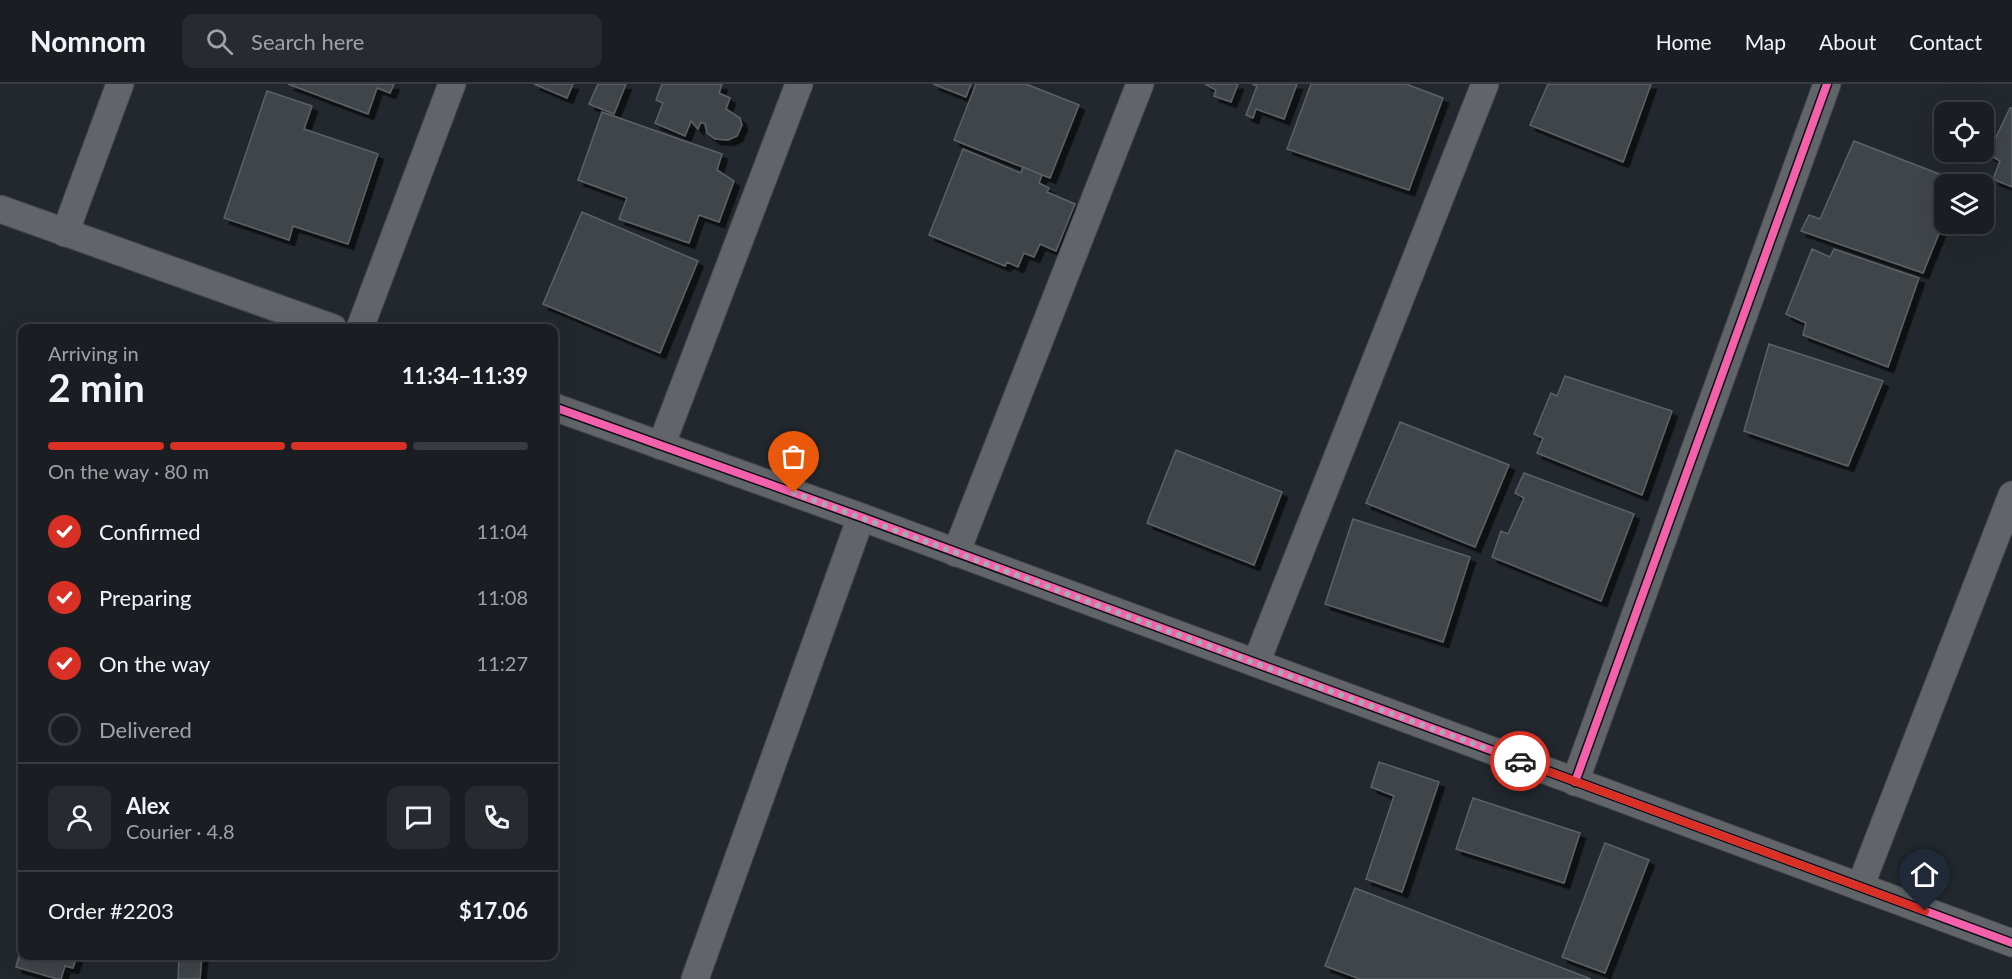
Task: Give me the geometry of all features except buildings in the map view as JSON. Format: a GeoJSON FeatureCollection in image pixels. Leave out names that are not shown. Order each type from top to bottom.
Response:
{"type":"FeatureCollection","features":[{"type":"Feature","properties":{"kind":"street"},"geometry":{"type":"LineString","coordinates":[[65,233],[120,84]]}},
{"type":"Feature","properties":{"kind":"street"},"geometry":{"type":"LineString","coordinates":[[362,324],[452,84]]}},
{"type":"Feature","properties":{"kind":"street"},"geometry":{"type":"LineString","coordinates":[[661,446],[799,84]]}},
{"type":"Feature","properties":{"kind":"street"},"geometry":{"type":"LineString","coordinates":[[956,552],[1140,84]]}},
{"type":"Feature","properties":{"kind":"street"},"geometry":{"type":"LineString","coordinates":[[1256,663],[1485,84]]}},
{"type":"Feature","properties":{"kind":"street"},"geometry":{"type":"LineString","coordinates":[[1575,782],[1827,84]]}},
{"type":"Feature","properties":{"kind":"street"},"geometry":{"type":"LineString","coordinates":[[0,209],[322,324]]}},
{"type":"Feature","properties":{"kind":"street"},"geometry":{"type":"LineString","coordinates":[[558,408],[861,517],[2012,943]]}},
{"type":"Feature","properties":{"kind":"street"},"geometry":{"type":"LineString","coordinates":[[1860,887],[2012,495]]}},
{"type":"Feature","properties":{"kind":"street"},"geometry":{"type":"LineString","coordinates":[[695,979],[861,517]]}},
{"type":"Feature","properties":{"kind":"cycle path"},"geometry":{"type":"LineString","coordinates":[[1575,782],[1827,84]]}},
{"type":"Feature","properties":{"kind":"cycle path"},"geometry":{"type":"LineString","coordinates":[[558,408],[861,517],[2012,943]]}},
{"type":"Feature","properties":{"kind":"way so far"},"geometry":{"type":"LineString","coordinates":[[794,493],[1520,761]]}},
{"type":"Feature","properties":{"kind":"route"},"geometry":{"type":"LineString","coordinates":[[1520,761],[1925,911]]}}]}
